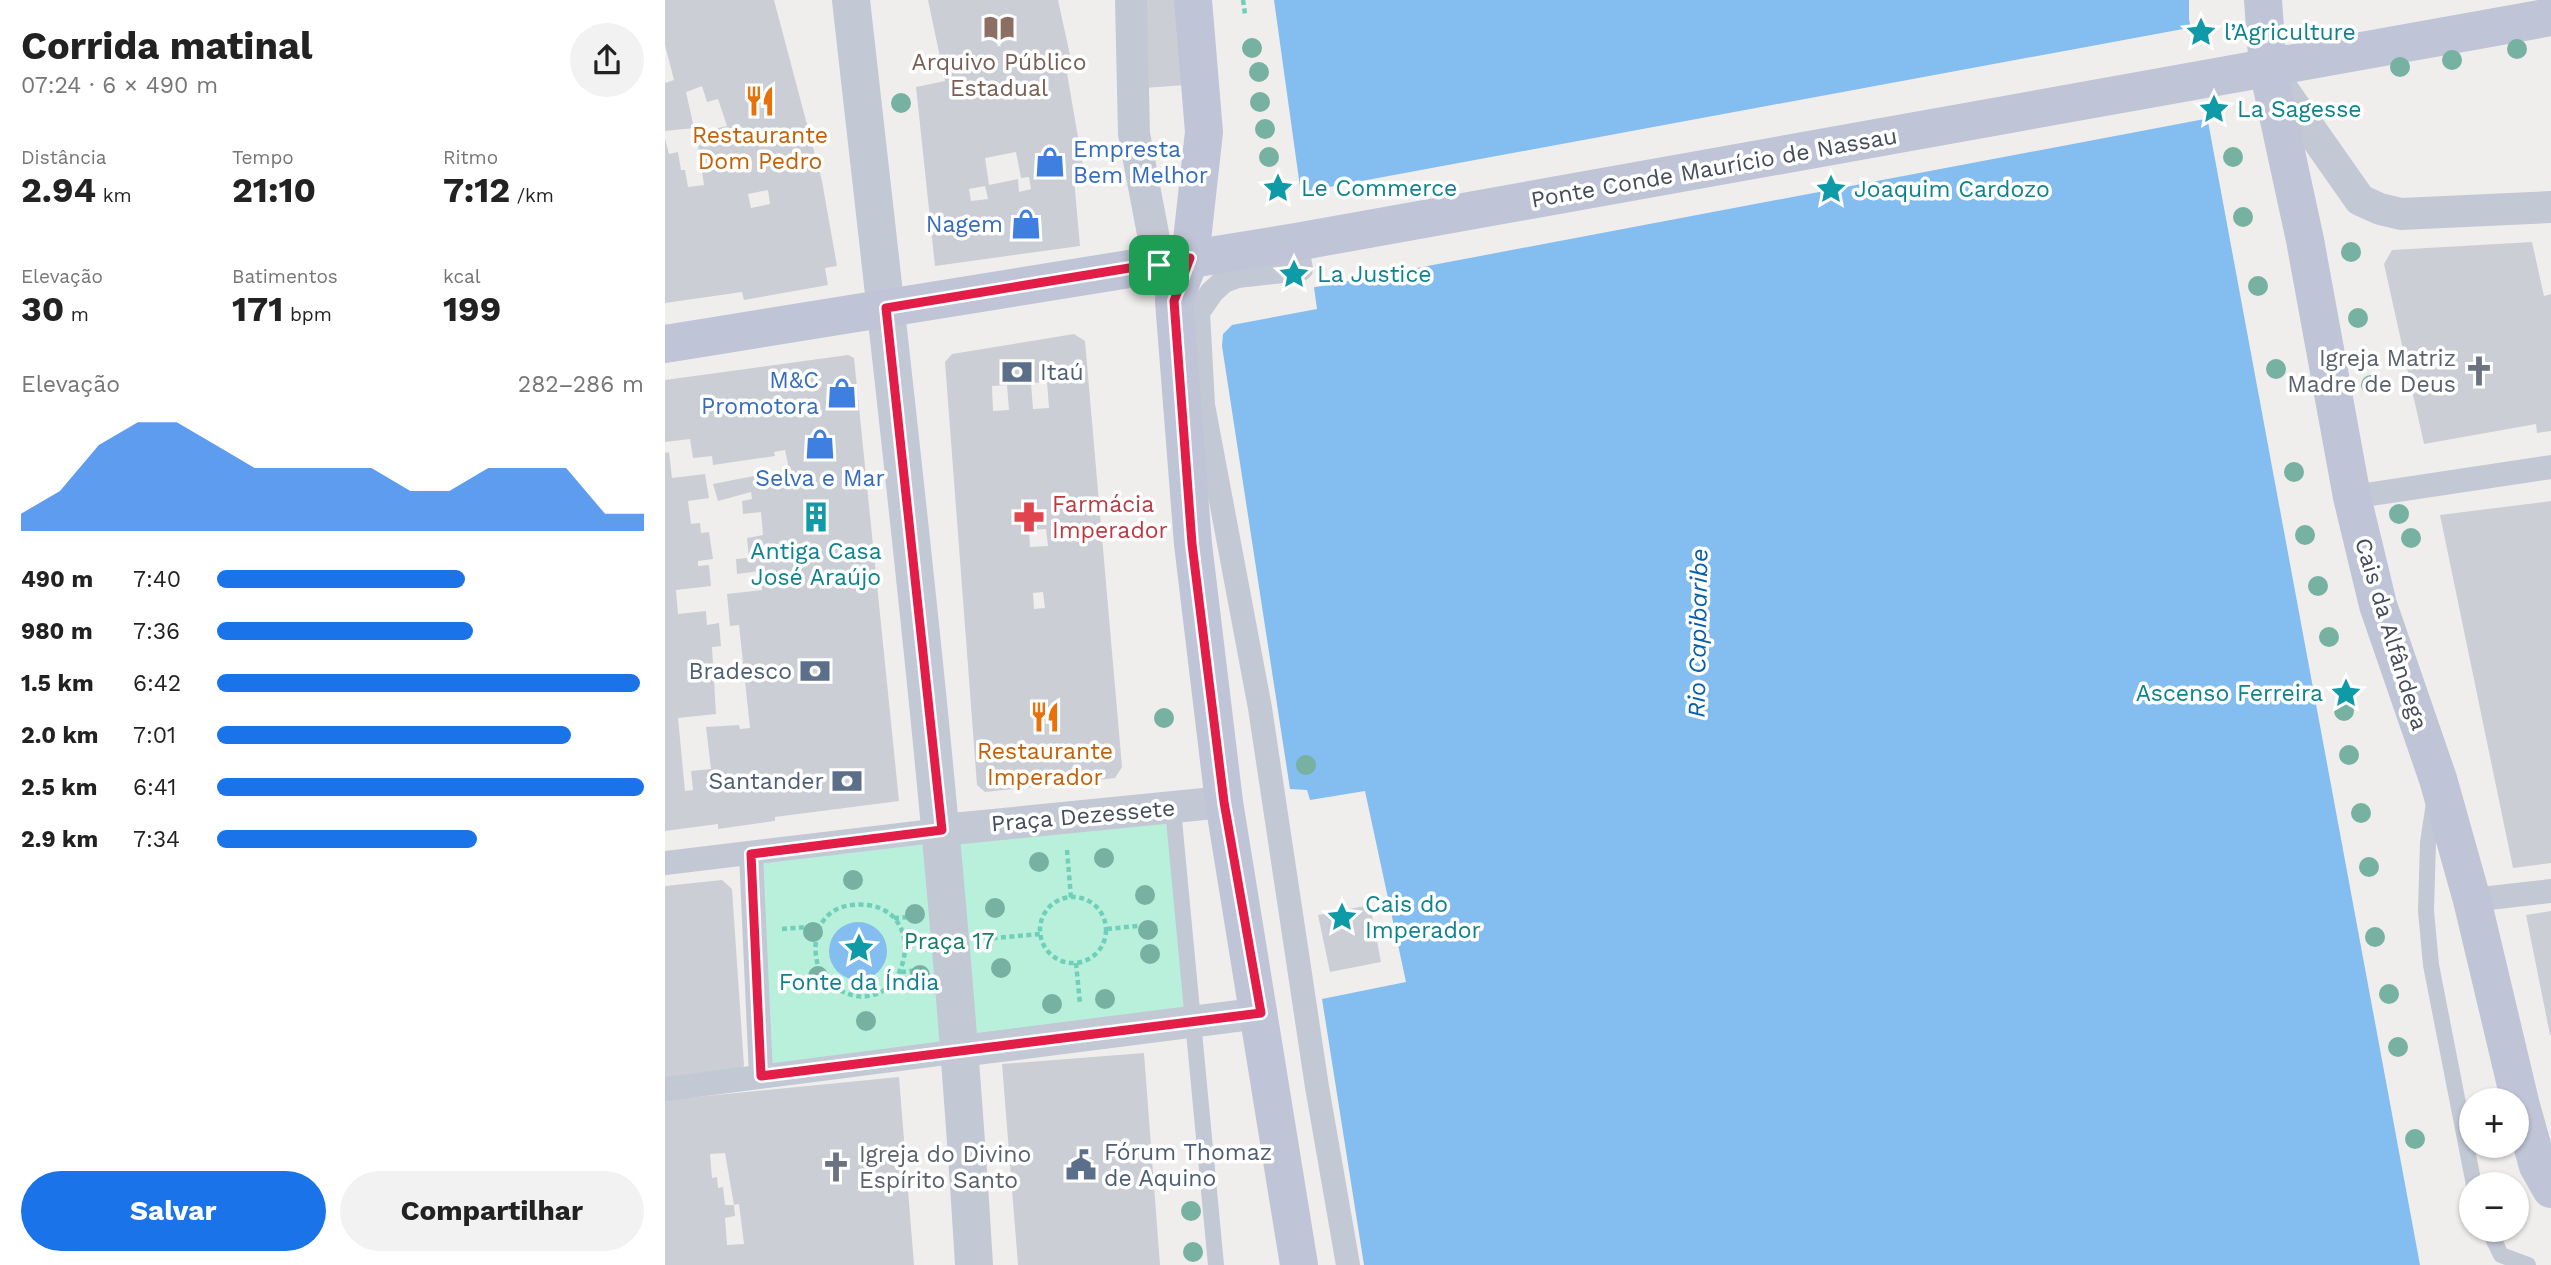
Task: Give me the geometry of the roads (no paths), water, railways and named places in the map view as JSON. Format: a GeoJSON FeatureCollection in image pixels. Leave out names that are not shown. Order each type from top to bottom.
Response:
{"type":"FeatureCollection","features":[{"type":"Feature","properties":{"kind":"main road"},"geometry":{"type":"LineString","coordinates":[[1193,0],[1205,132],[1174,261],[1174,301],[1192,544],[1224,802],[1261,1013],[1299,1265]]}},
{"type":"Feature","properties":{"kind":"main road","name":"Cais da Alfândega"},"geometry":{"type":"LineString","coordinates":[[2263,0],[2268,69],[2305,240],[2352,497],[2378,605],[2438,779],[2472,900],[2521,1106],[2538,1166],[2551,1189]]}},
{"type":"Feature","properties":{"kind":"main road","name":"Ponte Conde Maurício de Nassau"},"geometry":{"type":"LineString","coordinates":[[665,344],[1296,242],[2551,17]]}},
{"type":"Feature","properties":{"kind":"street"},"geometry":{"type":"LineString","coordinates":[[851,0],[942,830],[961,1051],[974,1265]]}},
{"type":"Feature","properties":{"kind":"street"},"geometry":{"type":"LineString","coordinates":[[1131,0],[1134,134],[1174,261]]}},
{"type":"Feature","properties":{"kind":"street"},"geometry":{"type":"LineString","coordinates":[[2268,69],[2360,200],[2379,209],[2401,214],[2551,207]]}},
{"type":"Feature","properties":{"kind":"street"},"geometry":{"type":"LineString","coordinates":[[1296,242],[1301,269],[1238,276],[1224,281],[1212,292],[1198,312],[1203,405],[1260,708],[1313,1063],[1348,1265]]}},
{"type":"Feature","properties":{"kind":"street"},"geometry":{"type":"LineString","coordinates":[[2352,497],[2551,467]]}},
{"type":"Feature","properties":{"kind":"street","name":"Praça Dezessete"},"geometry":{"type":"LineString","coordinates":[[942,830],[1224,802]]}},
{"type":"Feature","properties":{"kind":"street"},"geometry":{"type":"LineString","coordinates":[[665,863],[942,830]]}},
{"type":"Feature","properties":{"kind":"street"},"geometry":{"type":"LineString","coordinates":[[751,854],[761,1076]]}},
{"type":"Feature","properties":{"kind":"street"},"geometry":{"type":"LineString","coordinates":[[2472,900],[2551,891]]}},
{"type":"Feature","properties":{"kind":"street"},"geometry":{"type":"LineString","coordinates":[[665,1089],[1261,1013]]}},
{"type":"Feature","properties":{"kind":"lane"},"geometry":{"type":"LineString","coordinates":[[2438,779],[2428,842],[2426,911],[2434,977],[2472,1172]]}},
{"type":"Feature","properties":{"kind":"lane"},"geometry":{"type":"LineString","coordinates":[[1173,808],[1191,1022],[1216,1265]]}},
{"type":"Feature","properties":{"kind":"lane"},"geometry":{"type":"LineString","coordinates":[[2495,1242],[2505,1260],[2528,1265]]}},
{"type":"Feature","properties":{"kind":"water","name":"Rio Capibaribe"},"geometry":{"type":"Polygon","coordinates":[[[1274,0],[2189,0],[2189,19],[2420,1265],[1364,1265],[1322,999],[1406,982],[1365,791],[1310,800],[1307,790],[1290,789],[1222,346],[1223,334],[1232,325],[1317,309],[1274,0]]]}},
{"type":"Feature","properties":{"kind":"water"},"geometry":{"type":"Polygon","coordinates":[[[852,922],[864,922],[879,930],[887,945],[887,957],[879,972],[864,980],[852,980],[837,972],[829,957],[829,945],[837,930],[852,922]]]}},
{"type":"Feature","properties":{"kind":"place","name":"Arquivo Público Estadual"},"geometry":{"type":"Point","coordinates":[999,28]}},
{"type":"Feature","properties":{"kind":"place","name":"l’Agriculture"},"geometry":{"type":"Point","coordinates":[2201,32]}},
{"type":"Feature","properties":{"kind":"place","name":"Restaurante Dom Pedro"},"geometry":{"type":"Point","coordinates":[760,101]}},
{"type":"Feature","properties":{"kind":"place","name":"La Sagesse"},"geometry":{"type":"Point","coordinates":[2214,109]}},
{"type":"Feature","properties":{"kind":"place","name":"Empresta Bem Melhor"},"geometry":{"type":"Point","coordinates":[1050,162]}},
{"type":"Feature","properties":{"kind":"place","name":"Le Commerce"},"geometry":{"type":"Point","coordinates":[1278,188]}},
{"type":"Feature","properties":{"kind":"place","name":"Joaquim Cardozo"},"geometry":{"type":"Point","coordinates":[1831,189]}},
{"type":"Feature","properties":{"kind":"place","name":"Nagem"},"geometry":{"type":"Point","coordinates":[1026,224]}},
{"type":"Feature","properties":{"kind":"place","name":"La Justice"},"geometry":{"type":"Point","coordinates":[1294,274]}},
{"type":"Feature","properties":{"kind":"place","name":"Igreja Matriz Madre de Deus"},"geometry":{"type":"Point","coordinates":[2479,371]}},
{"type":"Feature","properties":{"kind":"place","name":"Itaú"},"geometry":{"type":"Point","coordinates":[1017,372]}},
{"type":"Feature","properties":{"kind":"place","name":"M&C Promotora"},"geometry":{"type":"Point","coordinates":[842,393]}},
{"type":"Feature","properties":{"kind":"place","name":"Selva e Mar"},"geometry":{"type":"Point","coordinates":[820,444]}},
{"type":"Feature","properties":{"kind":"place","name":"Antiga Casa José Araújo"},"geometry":{"type":"Point","coordinates":[816,517]}},
{"type":"Feature","properties":{"kind":"place","name":"Farmácia Imperador"},"geometry":{"type":"Point","coordinates":[1029,517]}},
{"type":"Feature","properties":{"kind":"place","name":"Bradesco"},"geometry":{"type":"Point","coordinates":[815,671]}},
{"type":"Feature","properties":{"kind":"place","name":"Ascenso Ferreira"},"geometry":{"type":"Point","coordinates":[2346,693]}},
{"type":"Feature","properties":{"kind":"place","name":"Restaurante Imperador"},"geometry":{"type":"Point","coordinates":[1045,717]}},
{"type":"Feature","properties":{"kind":"place","name":"Santander"},"geometry":{"type":"Point","coordinates":[847,781]}},
{"type":"Feature","properties":{"kind":"place","name":"Cais do Imperador"},"geometry":{"type":"Point","coordinates":[1342,917]}},
{"type":"Feature","properties":{"kind":"place","name":"Fonte da Índia"},"geometry":{"type":"Point","coordinates":[859,948]}},
{"type":"Feature","properties":{"kind":"place","name":"Fórum Thomaz de Aquino"},"geometry":{"type":"Point","coordinates":[1081,1165]}},
{"type":"Feature","properties":{"kind":"place","name":"Igreja do Divino Espírito Santo"},"geometry":{"type":"Point","coordinates":[836,1167]}},
{"type":"Feature","properties":{"kind":"park label","name":"Praça 17"},"geometry":{"type":"Point","coordinates":[949,941]}}]}
